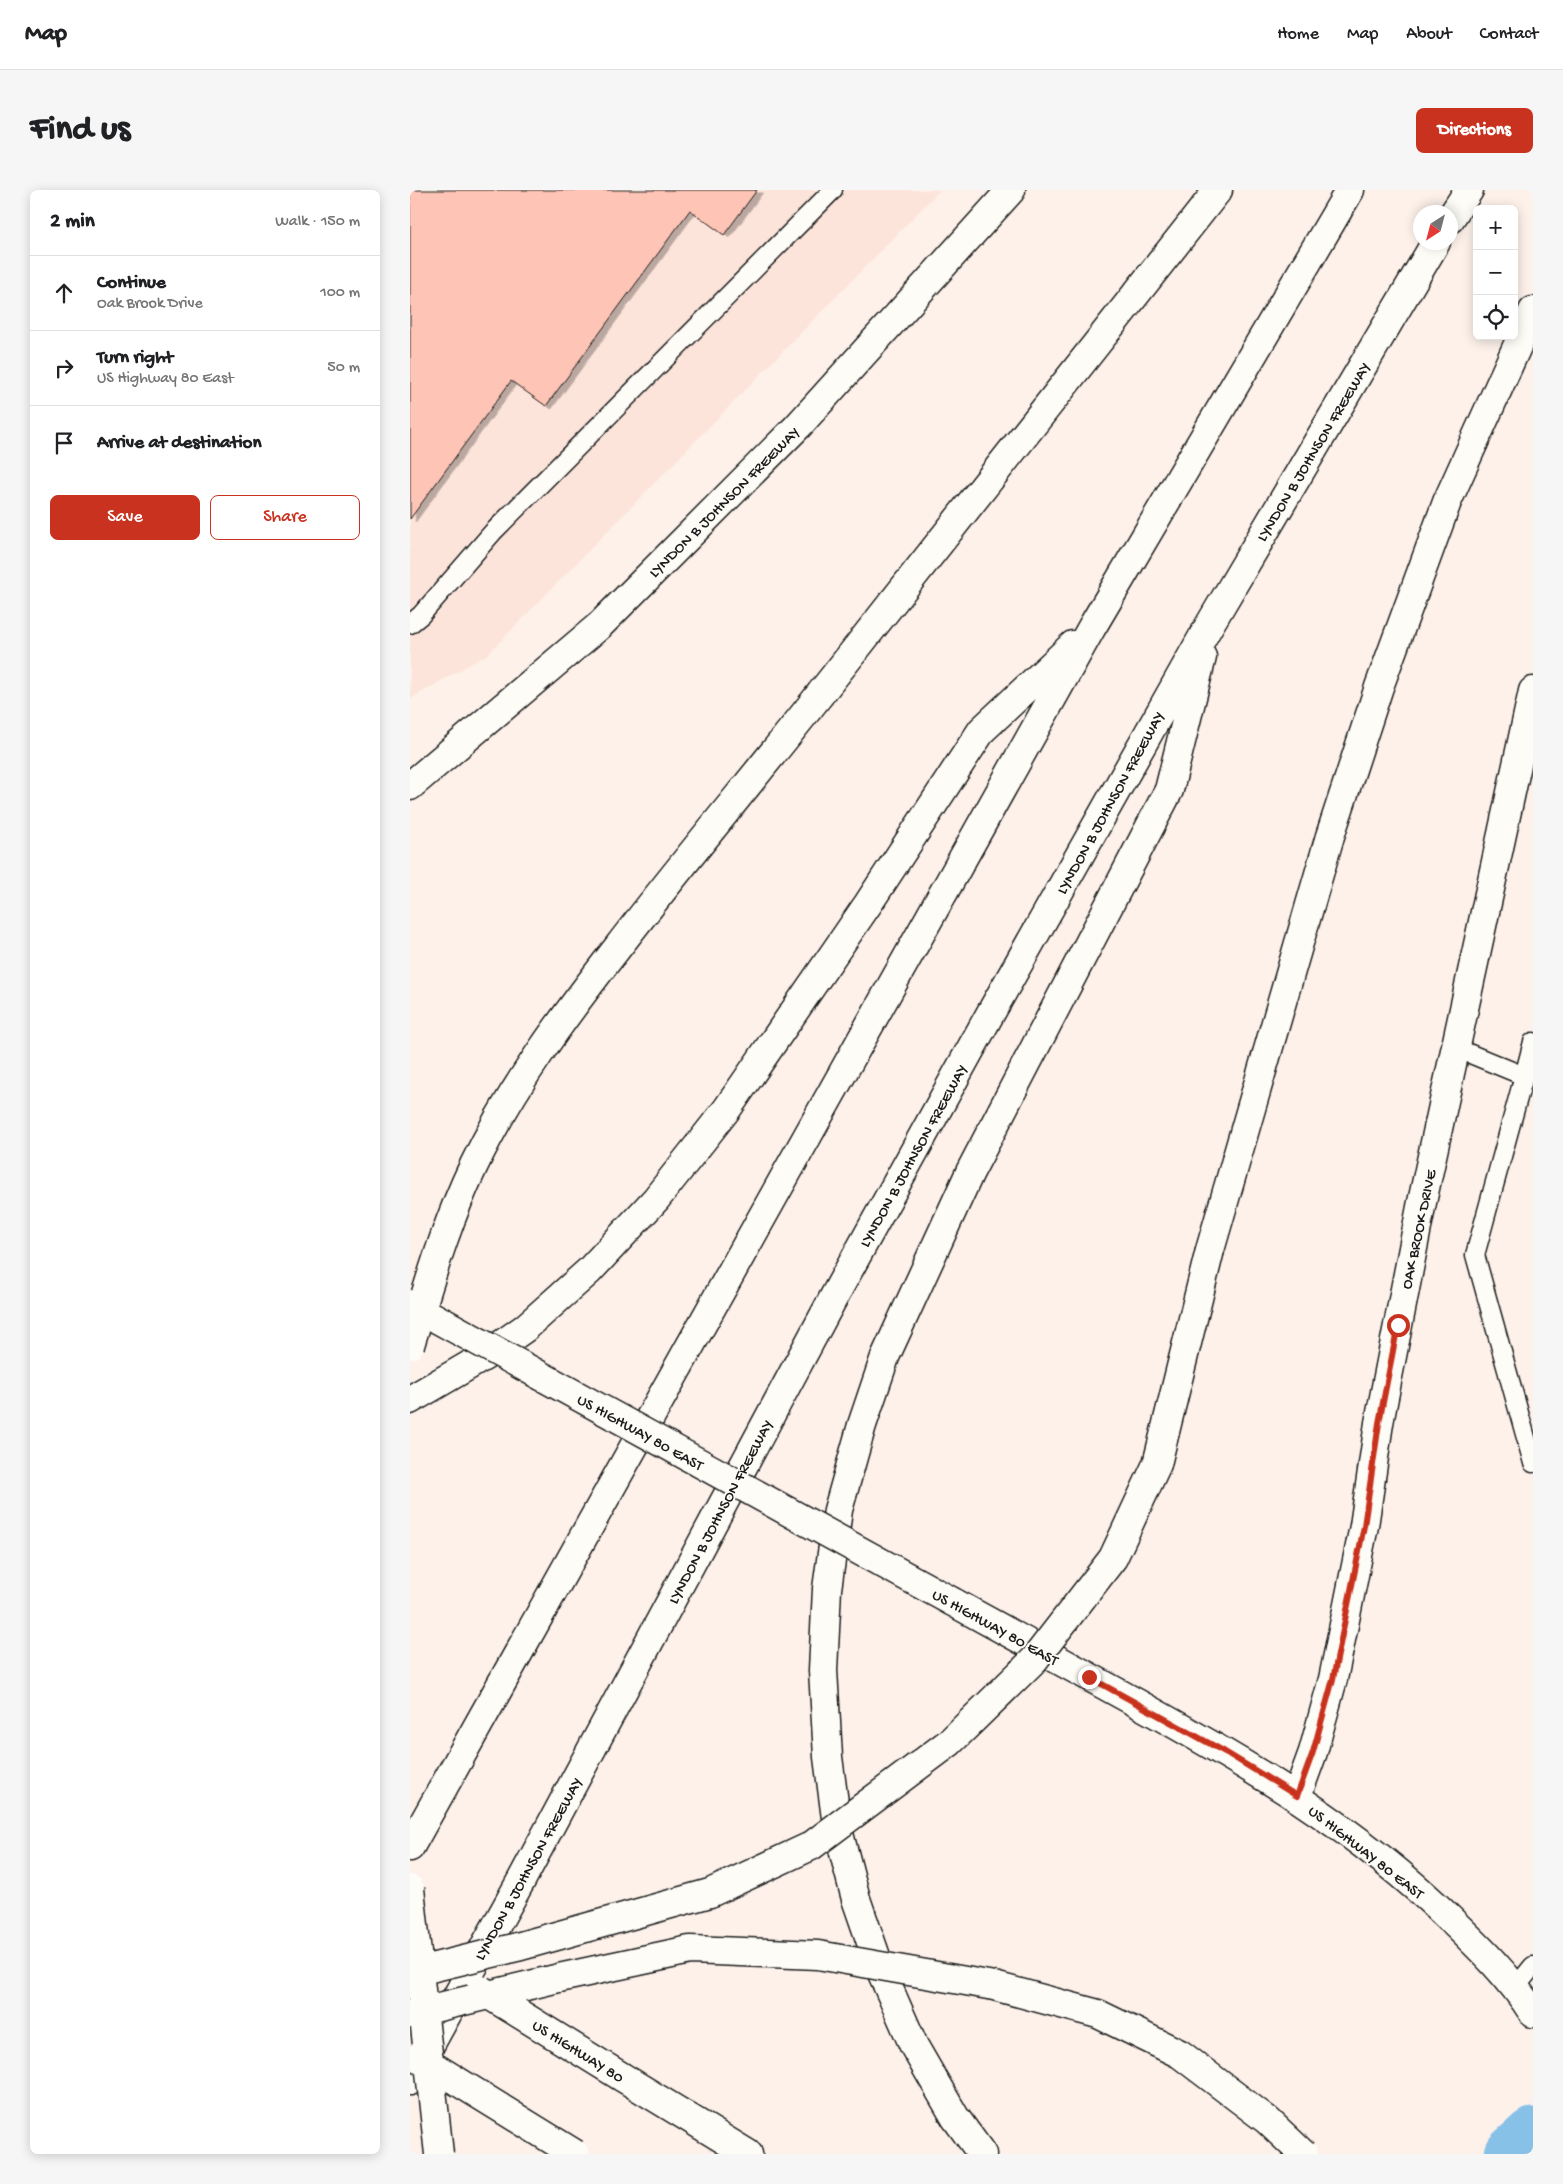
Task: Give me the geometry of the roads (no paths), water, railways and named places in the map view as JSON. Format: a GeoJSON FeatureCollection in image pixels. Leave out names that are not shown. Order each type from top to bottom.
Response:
{"type":"FeatureCollection","features":[{"type":"Feature","properties":{"kind":"main road","name":"LYNDON B JOHNSON FREEWAY"},"geometry":{"type":"LineString","coordinates":[[410,786],[598,626],[798,426],[1011,190]]}},
{"type":"Feature","properties":{"kind":"main road"},"geometry":{"type":"LineString","coordinates":[[410,1345],[446,1229],[474,1164],[515,1091],[575,1002],[649,906],[821,693],[1218,190]]}},
{"type":"Feature","properties":{"kind":"main road"},"geometry":{"type":"LineString","coordinates":[[410,1847],[1092,627],[1350,190]]}},
{"type":"Feature","properties":{"kind":"main road"},"geometry":{"type":"LineString","coordinates":[[1458,207],[1469,190]]}},
{"type":"Feature","properties":{"kind":"main road","name":"LYNDON B JOHNSON FREEWAY"},"geometry":{"type":"LineString","coordinates":[[410,2081],[522,1879],[836,1293],[989,1016],[1210,624],[1431,250]]}},
{"type":"Feature","properties":{"kind":"main road"},"geometry":{"type":"LineString","coordinates":[[410,1974],[517,1948],[710,1893],[811,1846],[950,1742],[1034,1660],[1113,1558],[1157,1464],[1210,1250],[1330,836],[1379,687],[1447,502],[1533,311]]}},
{"type":"Feature","properties":{"kind":"main road"},"geometry":{"type":"LineString","coordinates":[[982,2154],[954,2118],[914,2046],[881,1971],[856,1899],[837,1826],[828,1757],[823,1670],[827,1589],[838,1510],[884,1356],[970,1172],[1169,790],[1210,624]]}},
{"type":"Feature","properties":{"kind":"main road"},"geometry":{"type":"LineString","coordinates":[[410,1400],[485,1356],[525,1328],[589,1271],[656,1199],[727,1109],[868,904],[982,730],[1092,627]]}},
{"type":"Feature","properties":{"kind":"main road","name":"OAK BROOK DRIVE"},"geometry":{"type":"LineString","coordinates":[[1297,1796],[1313,1752],[1333,1679],[1364,1526],[1379,1423],[1421,1207],[1533,691]]}},
{"type":"Feature","properties":{"kind":"main road","name":"US HIGHWAY 80 EAST"},"geometry":{"type":"LineString","coordinates":[[410,1304],[1225,1752],[1297,1796],[1387,1863],[1437,1906],[1481,1949],[1533,2013]]}},
{"type":"Feature","properties":{"kind":"main road"},"geometry":{"type":"LineString","coordinates":[[410,1889],[439,2154]]}},
{"type":"Feature","properties":{"kind":"main road","name":"US HIGHWAY 80"},"geometry":{"type":"LineString","coordinates":[[410,1946],[748,2154]]}},
{"type":"Feature","properties":{"kind":"main road"},"geometry":{"type":"LineString","coordinates":[[410,2014],[559,1978],[690,1950],[818,1955],[994,1986],[1098,2014],[1180,2054],[1268,2120],[1303,2154]]}},
{"type":"Feature","properties":{"kind":"main road"},"geometry":{"type":"LineString","coordinates":[[410,2052],[575,2154]]}},
{"type":"Feature","properties":{"kind":"lane"},"geometry":{"type":"LineString","coordinates":[[410,624],[421,615],[493,532],[833,190]]}},
{"type":"Feature","properties":{"kind":"lane"},"geometry":{"type":"LineString","coordinates":[[1533,1042],[1476,1256],[1533,1463]]}},
{"type":"Feature","properties":{"kind":"lane"},"geometry":{"type":"LineString","coordinates":[[1456,1048],[1524,1076]]}},
{"type":"Feature","properties":{"kind":"lane"},"geometry":{"type":"LineString","coordinates":[[1514,1988],[1533,1966]]}},
{"type":"Feature","properties":{"kind":"waterway"},"geometry":{"type":"LineString","coordinates":[[1512,2154],[1533,2135]]}}]}
